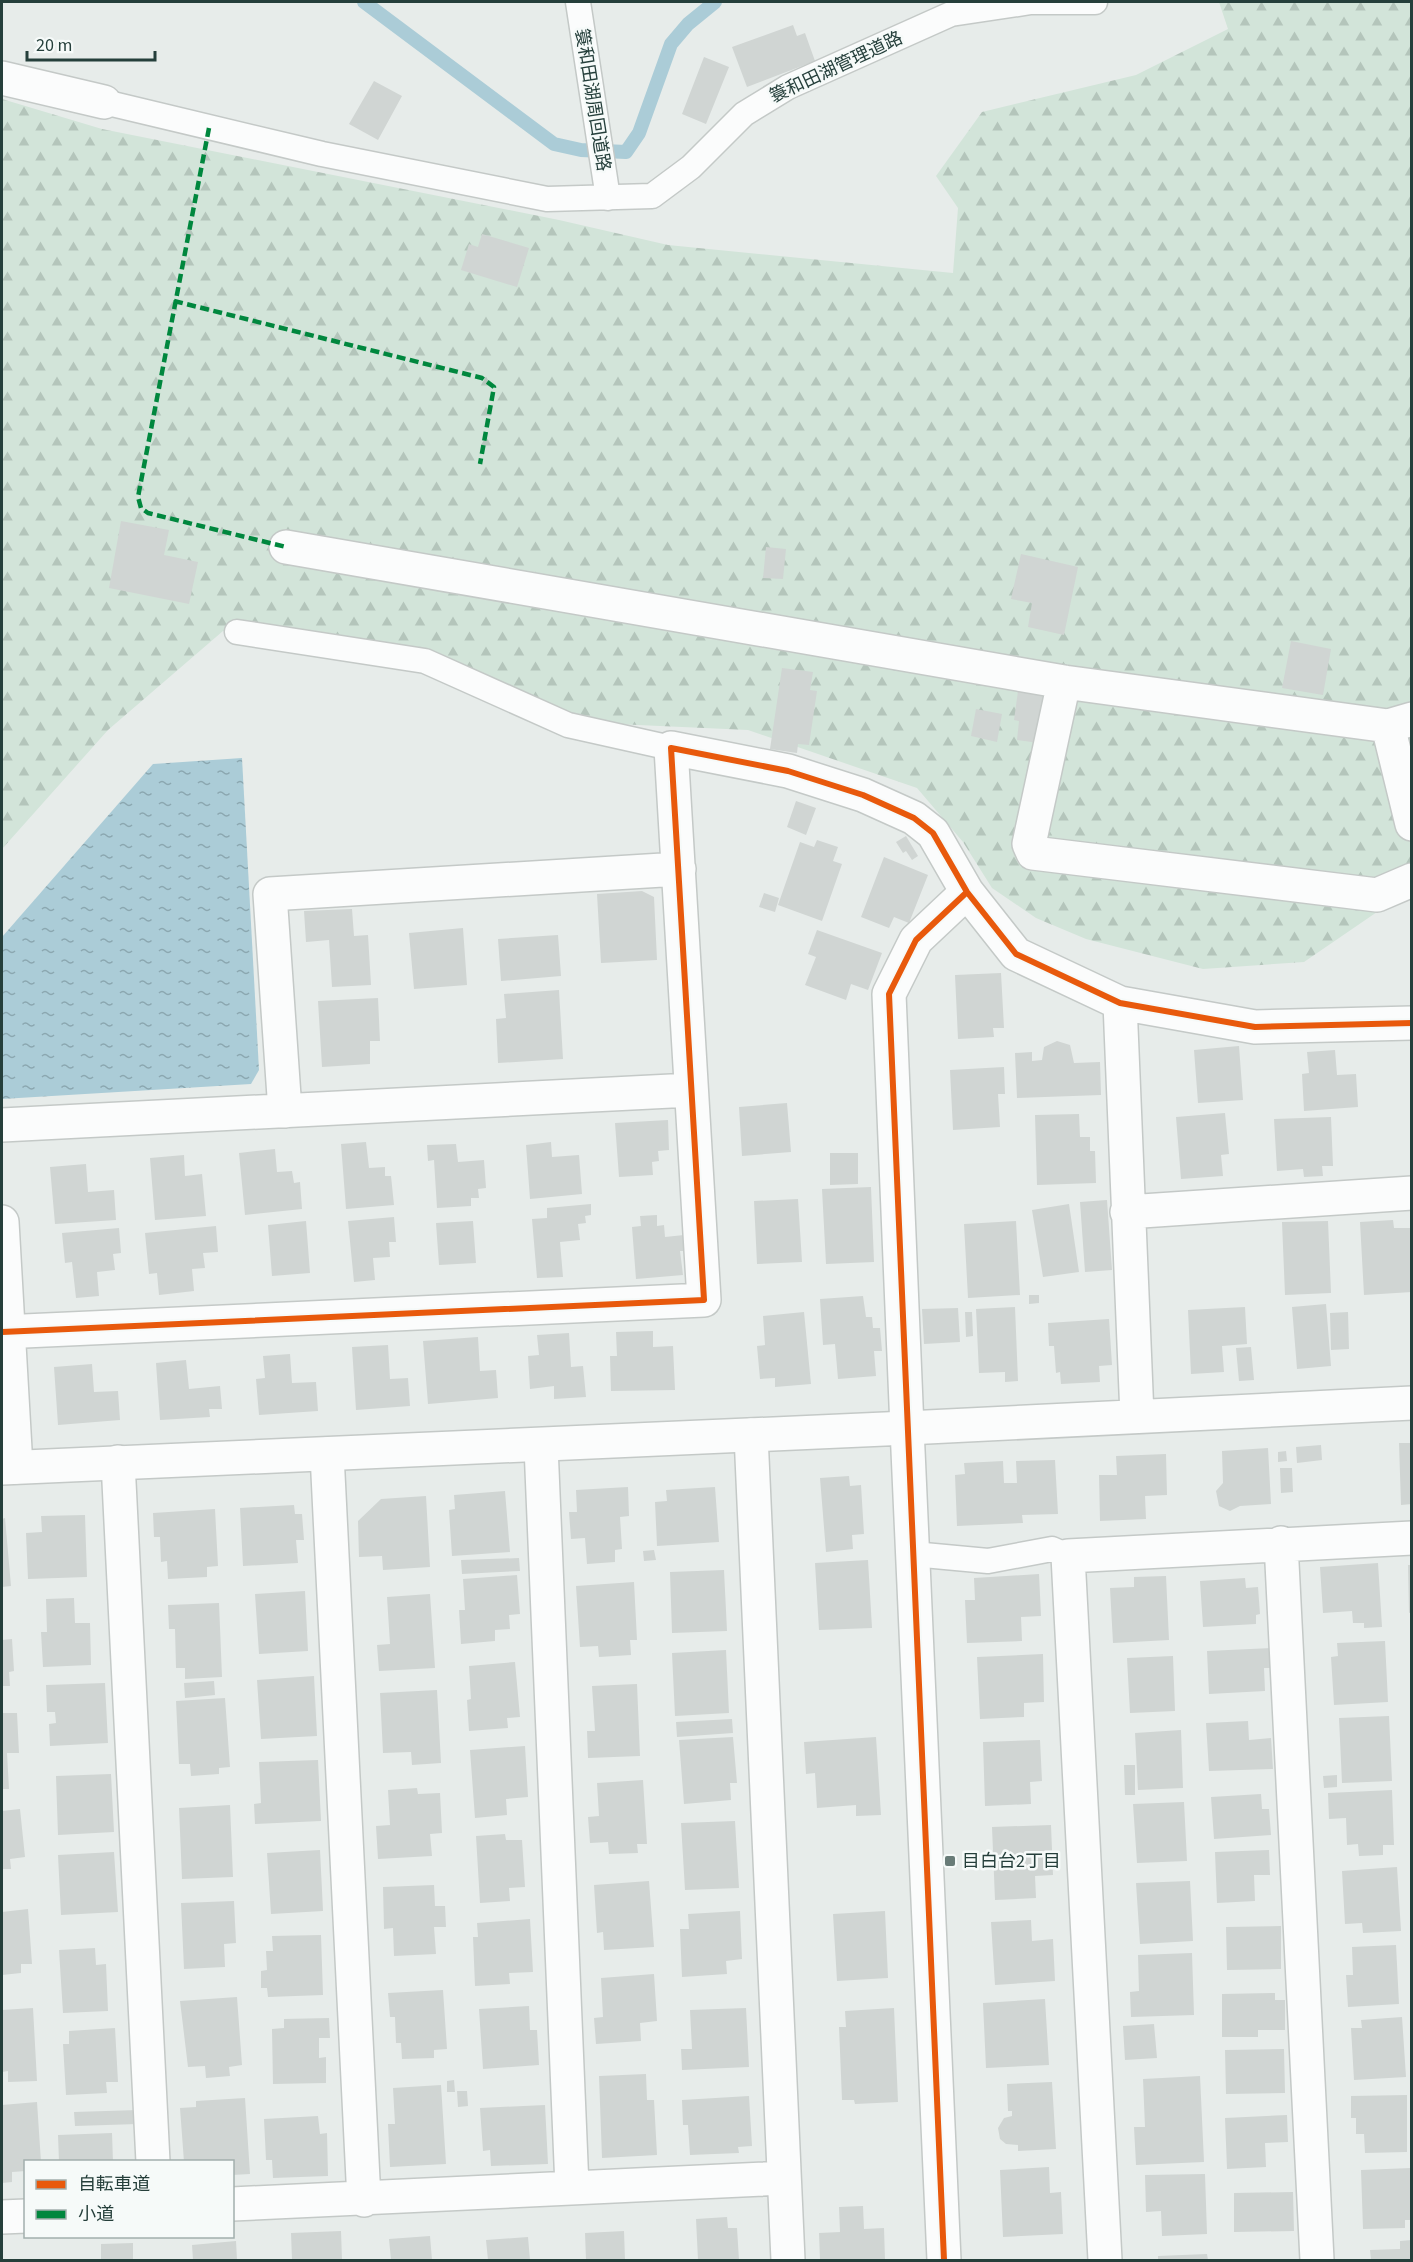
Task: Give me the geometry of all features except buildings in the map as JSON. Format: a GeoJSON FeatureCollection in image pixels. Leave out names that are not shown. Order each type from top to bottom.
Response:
{"type":"FeatureCollection","features":[{"type":"Feature","properties":{"kind":"street"},"geometry":{"type":"LineString","coordinates":[[2,78],[104,102]]}},
{"type":"Feature","properties":{"kind":"street"},"geometry":{"type":"LineString","coordinates":[[286,547],[1064,682],[1400,722],[1412,824]]}},
{"type":"Feature","properties":{"kind":"street"},"geometry":{"type":"LineString","coordinates":[[1064,682],[1029,844],[1033,853],[1377,895],[1412,880]]}},
{"type":"Feature","properties":{"kind":"street"},"geometry":{"type":"LineString","coordinates":[[5,1332],[705,1300],[671,748],[788,771],[863,795],[914,818],[933,833],[967,892],[1016,954],[1120,1003],[1255,1027],[1412,1023]]}},
{"type":"Feature","properties":{"kind":"street"},"geometry":{"type":"LineString","coordinates":[[285,1111],[270,894],[679,869]]}},
{"type":"Feature","properties":{"kind":"street"},"geometry":{"type":"LineString","coordinates":[[944,2260],[889,994],[916,940],[967,892]]}},
{"type":"Feature","properties":{"kind":"street"},"geometry":{"type":"LineString","coordinates":[[1120,1003],[1137,1416]]}},
{"type":"Feature","properties":{"kind":"street"},"geometry":{"type":"LineString","coordinates":[[2,1125],[691,1090]]}},
{"type":"Feature","properties":{"kind":"street"},"geometry":{"type":"LineString","coordinates":[[1127,1212],[1412,1193]]}},
{"type":"Feature","properties":{"kind":"street"},"geometry":{"type":"LineString","coordinates":[[2,1222],[9,1467],[541,1446],[1412,1403]]}},
{"type":"Feature","properties":{"kind":"street"},"geometry":{"type":"LineString","coordinates":[[751,1435],[788,2260]]}},
{"type":"Feature","properties":{"kind":"street"},"geometry":{"type":"LineString","coordinates":[[541,1446],[572,2187]]}},
{"type":"Feature","properties":{"kind":"street"},"geometry":{"type":"LineString","coordinates":[[327,1454],[364,2200]]}},
{"type":"Feature","properties":{"kind":"street"},"geometry":{"type":"LineString","coordinates":[[118,1462],[153,2160]]}},
{"type":"Feature","properties":{"kind":"street"},"geometry":{"type":"LineString","coordinates":[[1105,2260],[1068,1556],[1412,1538]]}},
{"type":"Feature","properties":{"kind":"street"},"geometry":{"type":"LineString","coordinates":[[1281,1544],[1317,2260]]}},
{"type":"Feature","properties":{"kind":"street"},"geometry":{"type":"LineString","coordinates":[[234,2204],[364,2200],[572,2187],[784,2178]]}},
{"type":"Feature","properties":{"kind":"street"},"geometry":{"type":"LineString","coordinates":[[2,2217],[24,2216]]}},
{"type":"Feature","properties":{"kind":"lane","name":"簑和田湖周回道路"},"geometry":{"type":"LineString","coordinates":[[578,2],[608,198]]}},
{"type":"Feature","properties":{"kind":"lane","name":"簑和田湖管理道路"},"geometry":{"type":"LineString","coordinates":[[104,102],[322,154],[547,200],[652,196],[691,167],[744,114],[788,87],[951,14],[1031,2],[1095,2]]}},
{"type":"Feature","properties":{"kind":"lane"},"geometry":{"type":"LineString","coordinates":[[237,632],[425,662],[568,725],[671,748]]}},
{"type":"Feature","properties":{"kind":"lane"},"geometry":{"type":"LineString","coordinates":[[913,1554],[988,1560],[1052,1549],[1068,1556]]}},
{"type":"Feature","properties":{"kind":"green space"},"geometry":{"type":"Polygon","coordinates":[[[1219,2],[1411,2],[1411,865],[1377,912],[1304,962],[1203,969],[1086,939],[1036,918],[992,888],[963,842],[917,788],[748,730],[572,722],[431,656],[223,631],[108,730],[2,849],[2,99],[102,129],[559,220],[668,245],[953,273],[958,208],[936,176],[982,112],[1136,75],[1228,29],[1219,2]]]}},
{"type":"Feature","properties":{"kind":"water"},"geometry":{"type":"Polygon","coordinates":[[[242,758],[259,1070],[251,1084],[2,1099],[2,937],[153,764],[242,758]]]}},
{"type":"Feature","properties":{"kind":"waterway"},"geometry":{"type":"LineString","coordinates":[[364,2],[554,144],[581,150],[626,152],[639,133],[671,44],[688,24],[715,2]]}},
{"type":"Feature","properties":{"kind":"marked path"},"geometry":{"type":"LineString","coordinates":[[209,128],[138,497],[141,508],[148,513],[286,547]]}},
{"type":"Feature","properties":{"kind":"marked path"},"geometry":{"type":"LineString","coordinates":[[174,301],[482,378],[494,387],[480,464]]}},
{"type":"Feature","properties":{"kind":"cycle path"},"geometry":{"type":"LineString","coordinates":[[2,1332],[704,1300],[671,748],[788,771],[863,795],[914,818],[933,833],[967,892],[1016,954],[1120,1003],[1255,1027],[1412,1023]]}},
{"type":"Feature","properties":{"kind":"cycle path"},"geometry":{"type":"LineString","coordinates":[[944,2260],[889,994],[916,940],[967,892]]}},
{"type":"Feature","properties":{"kind":"place","name":"目白台2丁目"},"geometry":{"type":"Point","coordinates":[950,1861]}}]}
